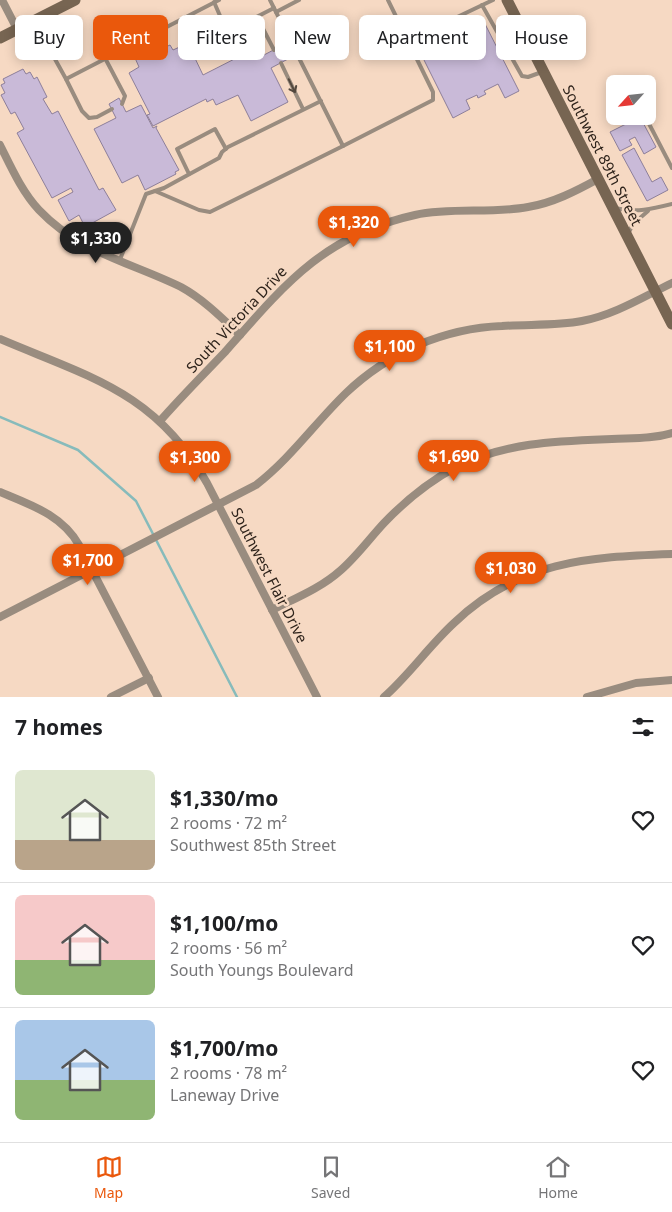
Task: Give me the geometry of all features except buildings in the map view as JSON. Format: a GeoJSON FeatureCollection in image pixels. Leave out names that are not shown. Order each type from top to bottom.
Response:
{"type":"FeatureCollection","features":[{"type":"Feature","properties":{"kind":"main road"},"geometry":{"type":"LineString","coordinates":[[46,15],[75,0]]}},
{"type":"Feature","properties":{"kind":"main road","name":"Southwest 89th Street"},"geometry":{"type":"LineString","coordinates":[[507,0],[672,324]]}},
{"type":"Feature","properties":{"kind":"main road"},"geometry":{"type":"LineString","coordinates":[[0,38],[15,30]]}},
{"type":"Feature","properties":{"kind":"street"},"geometry":{"type":"LineString","coordinates":[[2,0],[15,25]]}},
{"type":"Feature","properties":{"kind":"street"},"geometry":{"type":"LineString","coordinates":[[0,145],[24,189],[38,209],[48,219],[82,245],[190,292],[218,314],[240,335]]}},
{"type":"Feature","properties":{"kind":"street","name":"South Victoria Drive"},"geometry":{"type":"LineString","coordinates":[[160,421],[285,286],[314,260],[341,243],[367,230],[392,221],[429,213],[530,207],[564,197],[598,179]]}},
{"type":"Feature","properties":{"kind":"street"},"geometry":{"type":"LineString","coordinates":[[0,617],[244,493],[264,479],[346,393],[368,374],[399,354],[433,339],[470,330],[583,321],[607,314],[672,283]]}},
{"type":"Feature","properties":{"kind":"street","name":"Southwest Flair Drive"},"geometry":{"type":"LineString","coordinates":[[0,339],[102,382],[129,396],[160,421],[190,455],[218,505],[317,697]]}},
{"type":"Feature","properties":{"kind":"street"},"geometry":{"type":"LineString","coordinates":[[272,610],[332,577],[347,564],[404,504],[431,483],[464,464],[487,454],[519,446],[568,441],[653,437],[672,433]]}},
{"type":"Feature","properties":{"kind":"street"},"geometry":{"type":"LineString","coordinates":[[0,492],[42,510],[60,522],[75,537],[158,697]]}},
{"type":"Feature","properties":{"kind":"street"},"geometry":{"type":"LineString","coordinates":[[384,697],[463,614],[506,585],[541,570],[581,560],[672,554]]}},
{"type":"Feature","properties":{"kind":"street"},"geometry":{"type":"LineString","coordinates":[[111,697],[148,678]]}},
{"type":"Feature","properties":{"kind":"street"},"geometry":{"type":"LineString","coordinates":[[587,697],[636,683],[672,680]]}},
{"type":"Feature","properties":{"kind":"lane"},"geometry":{"type":"LineString","coordinates":[[168,26],[218,0]]}},
{"type":"Feature","properties":{"kind":"lane"},"geometry":{"type":"LineString","coordinates":[[270,0],[343,146]]}},
{"type":"Feature","properties":{"kind":"lane"},"geometry":{"type":"LineString","coordinates":[[263,15],[299,0]]}},
{"type":"Feature","properties":{"kind":"lane"},"geometry":{"type":"LineString","coordinates":[[388,0],[395,15]]}},
{"type":"Feature","properties":{"kind":"lane"},"geometry":{"type":"LineString","coordinates":[[461,15],[493,0]]}},
{"type":"Feature","properties":{"kind":"lane"},"geometry":{"type":"LineString","coordinates":[[214,2],[220,15]]}},
{"type":"Feature","properties":{"kind":"lane"},"geometry":{"type":"LineString","coordinates":[[482,5],[522,76],[528,77],[543,72]]}},
{"type":"Feature","properties":{"kind":"lane"},"geometry":{"type":"LineString","coordinates":[[265,31],[274,50]]}},
{"type":"Feature","properties":{"kind":"lane"},"geometry":{"type":"LineString","coordinates":[[56,60],[82,111],[89,118],[97,117],[112,109]]}},
{"type":"Feature","properties":{"kind":"lane"},"geometry":{"type":"LineString","coordinates":[[66,78],[101,60]]}},
{"type":"Feature","properties":{"kind":"lane"},"geometry":{"type":"LineString","coordinates":[[106,60],[126,96],[122,104]]}},
{"type":"Feature","properties":{"kind":"lane"},"geometry":{"type":"LineString","coordinates":[[155,191],[199,210],[210,212],[343,146],[433,100],[433,92],[417,60]]}},
{"type":"Feature","properties":{"kind":"lane"},"geometry":{"type":"LineString","coordinates":[[281,62],[303,109]]}},
{"type":"Feature","properties":{"kind":"lane"},"geometry":{"type":"LineString","coordinates":[[119,262],[145,196],[219,158],[226,149],[321,100]]}},
{"type":"Feature","properties":{"kind":"lane"},"geometry":{"type":"LineString","coordinates":[[650,125],[672,168]]}},
{"type":"Feature","properties":{"kind":"lane"},"geometry":{"type":"LineString","coordinates":[[189,174],[177,149],[215,129],[226,149]]}},
{"type":"Feature","properties":{"kind":"lane"},"geometry":{"type":"LineString","coordinates":[[613,208],[629,212],[648,210],[672,204]]}},
{"type":"Feature","properties":{"kind":"lane"},"geometry":{"type":"LineString","coordinates":[[627,236],[633,224],[648,210]]}},
{"type":"Feature","properties":{"kind":"waterway"},"geometry":{"type":"LineString","coordinates":[[0,417],[78,450],[136,501],[237,697]]}}]}
